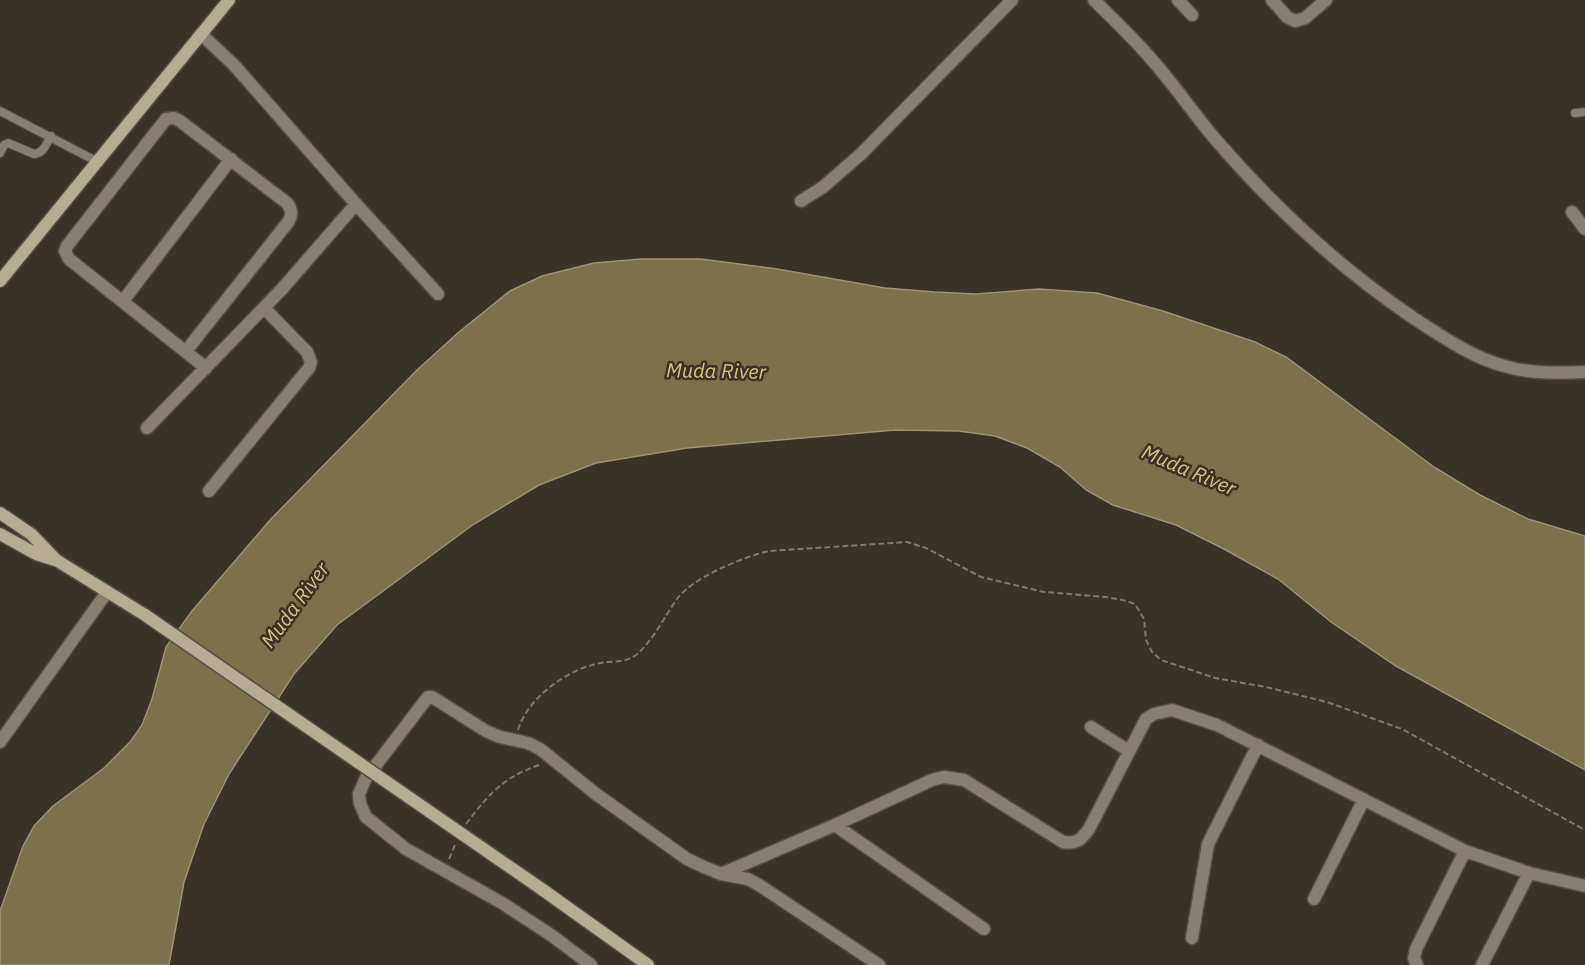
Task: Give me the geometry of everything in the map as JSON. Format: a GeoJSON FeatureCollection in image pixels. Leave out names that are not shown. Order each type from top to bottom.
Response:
{"type":"FeatureCollection","features":[{"type":"Feature","properties":{"kind":"main road"},"geometry":{"type":"LineString","coordinates":[[0,281],[229,0]]}},
{"type":"Feature","properties":{"kind":"main road"},"geometry":{"type":"LineString","coordinates":[[0,513],[31,534],[56,560],[145,615],[648,965]]}},
{"type":"Feature","properties":{"kind":"main road"},"geometry":{"type":"LineString","coordinates":[[0,534],[36,554],[56,560]]}},
{"type":"Feature","properties":{"kind":"street"},"geometry":{"type":"LineString","coordinates":[[801,201],[823,187],[861,154],[1012,0]]}},
{"type":"Feature","properties":{"kind":"street"},"geometry":{"type":"LineString","coordinates":[[1094,0],[1146,52],[1217,141],[1273,201],[1390,302],[1489,362],[1517,370],[1549,374],[1585,372]]}},
{"type":"Feature","properties":{"kind":"street"},"geometry":{"type":"LineString","coordinates":[[1178,0],[1192,15]]}},
{"type":"Feature","properties":{"kind":"street"},"geometry":{"type":"LineString","coordinates":[[1272,0],[1287,17],[1296,21],[1305,18],[1326,0]]}},
{"type":"Feature","properties":{"kind":"street"},"geometry":{"type":"LineString","coordinates":[[201,34],[234,65],[438,294]]}},
{"type":"Feature","properties":{"kind":"street"},"geometry":{"type":"LineString","coordinates":[[186,351],[289,221],[292,214],[287,203],[231,159],[174,118],[166,118],[65,251],[69,259],[206,368]]}},
{"type":"Feature","properties":{"kind":"street"},"geometry":{"type":"LineString","coordinates":[[123,301],[231,159]]}},
{"type":"Feature","properties":{"kind":"street"},"geometry":{"type":"LineString","coordinates":[[147,428],[264,308],[356,204]]}},
{"type":"Feature","properties":{"kind":"street"},"geometry":{"type":"LineString","coordinates":[[1572,212],[1585,229]]}},
{"type":"Feature","properties":{"kind":"street"},"geometry":{"type":"LineString","coordinates":[[209,491],[309,368],[311,362],[307,352],[264,308]]}},
{"type":"Feature","properties":{"kind":"street"},"geometry":{"type":"LineString","coordinates":[[0,742],[106,592]]}},
{"type":"Feature","properties":{"kind":"street"},"geometry":{"type":"LineString","coordinates":[[591,965],[551,935],[406,849],[366,817],[360,804],[359,794],[366,778],[428,697],[432,697],[486,731],[534,746],[687,859],[721,874],[748,879],[759,885],[879,965]]}},
{"type":"Feature","properties":{"kind":"street"},"geometry":{"type":"LineString","coordinates":[[721,874],[932,780],[955,777],[964,780],[1063,842],[1072,844],[1081,840],[1089,829],[1146,719],[1154,714],[1172,710],[1217,725],[1465,851],[1529,873],[1585,886]]}},
{"type":"Feature","properties":{"kind":"street"},"geometry":{"type":"LineString","coordinates":[[1091,727],[1129,751]]}},
{"type":"Feature","properties":{"kind":"street"},"geometry":{"type":"LineString","coordinates":[[1192,938],[1206,849],[1258,745]]}},
{"type":"Feature","properties":{"kind":"street"},"geometry":{"type":"LineString","coordinates":[[1314,899],[1364,799]]}},
{"type":"Feature","properties":{"kind":"street"},"geometry":{"type":"LineString","coordinates":[[835,825],[984,929]]}},
{"type":"Feature","properties":{"kind":"street"},"geometry":{"type":"LineString","coordinates":[[1417,965],[1414,958],[1416,949],[1465,851]]}},
{"type":"Feature","properties":{"kind":"street"},"geometry":{"type":"LineString","coordinates":[[1482,965],[1529,873]]}},
{"type":"Feature","properties":{"kind":"lane"},"geometry":{"type":"LineString","coordinates":[[0,111],[96,161]]}},
{"type":"Feature","properties":{"kind":"lane"},"geometry":{"type":"LineString","coordinates":[[1575,113],[1585,112]]}},
{"type":"Feature","properties":{"kind":"lane"},"geometry":{"type":"LineString","coordinates":[[0,153],[4,145],[8,143],[34,154],[42,152],[51,136]]}},
{"type":"Feature","properties":{"kind":"path"},"geometry":{"type":"LineString","coordinates":[[516,741],[518,728],[524,715],[532,704],[546,692],[563,679],[584,668],[604,662],[627,660],[635,656],[683,591],[730,564],[751,555],[769,551],[907,542],[926,548],[981,577],[1044,592],[1106,597],[1135,604],[1144,619],[1146,640],[1152,652],[1161,660],[1215,678],[1266,687],[1327,702],[1402,729],[1585,830]]}},
{"type":"Feature","properties":{"kind":"path"},"geometry":{"type":"LineString","coordinates":[[466,824],[489,794],[502,783],[528,769],[556,761]]}},
{"type":"Feature","properties":{"kind":"path"},"geometry":{"type":"LineString","coordinates":[[444,870],[456,843]]}},
{"type":"Feature","properties":{"kind":"water","name":"Muda River"},"geometry":{"type":"Polygon","coordinates":[[[641,259],[701,259],[777,269],[885,288],[935,292],[976,294],[1039,289],[1097,293],[1163,311],[1255,342],[1286,357],[1434,467],[1480,495],[1528,519],[1585,536],[1585,770],[1396,666],[1331,622],[1278,579],[1176,525],[1113,505],[1086,490],[1060,467],[1027,448],[995,436],[959,431],[895,430],[687,448],[596,463],[539,485],[474,524],[337,625],[294,674],[229,774],[204,824],[184,882],[169,965],[0,965],[0,911],[23,846],[34,826],[53,806],[104,768],[130,742],[142,725],[152,699],[166,647],[192,611],[271,519],[417,370],[510,291],[542,276],[594,263],[641,259]]]}}]}
